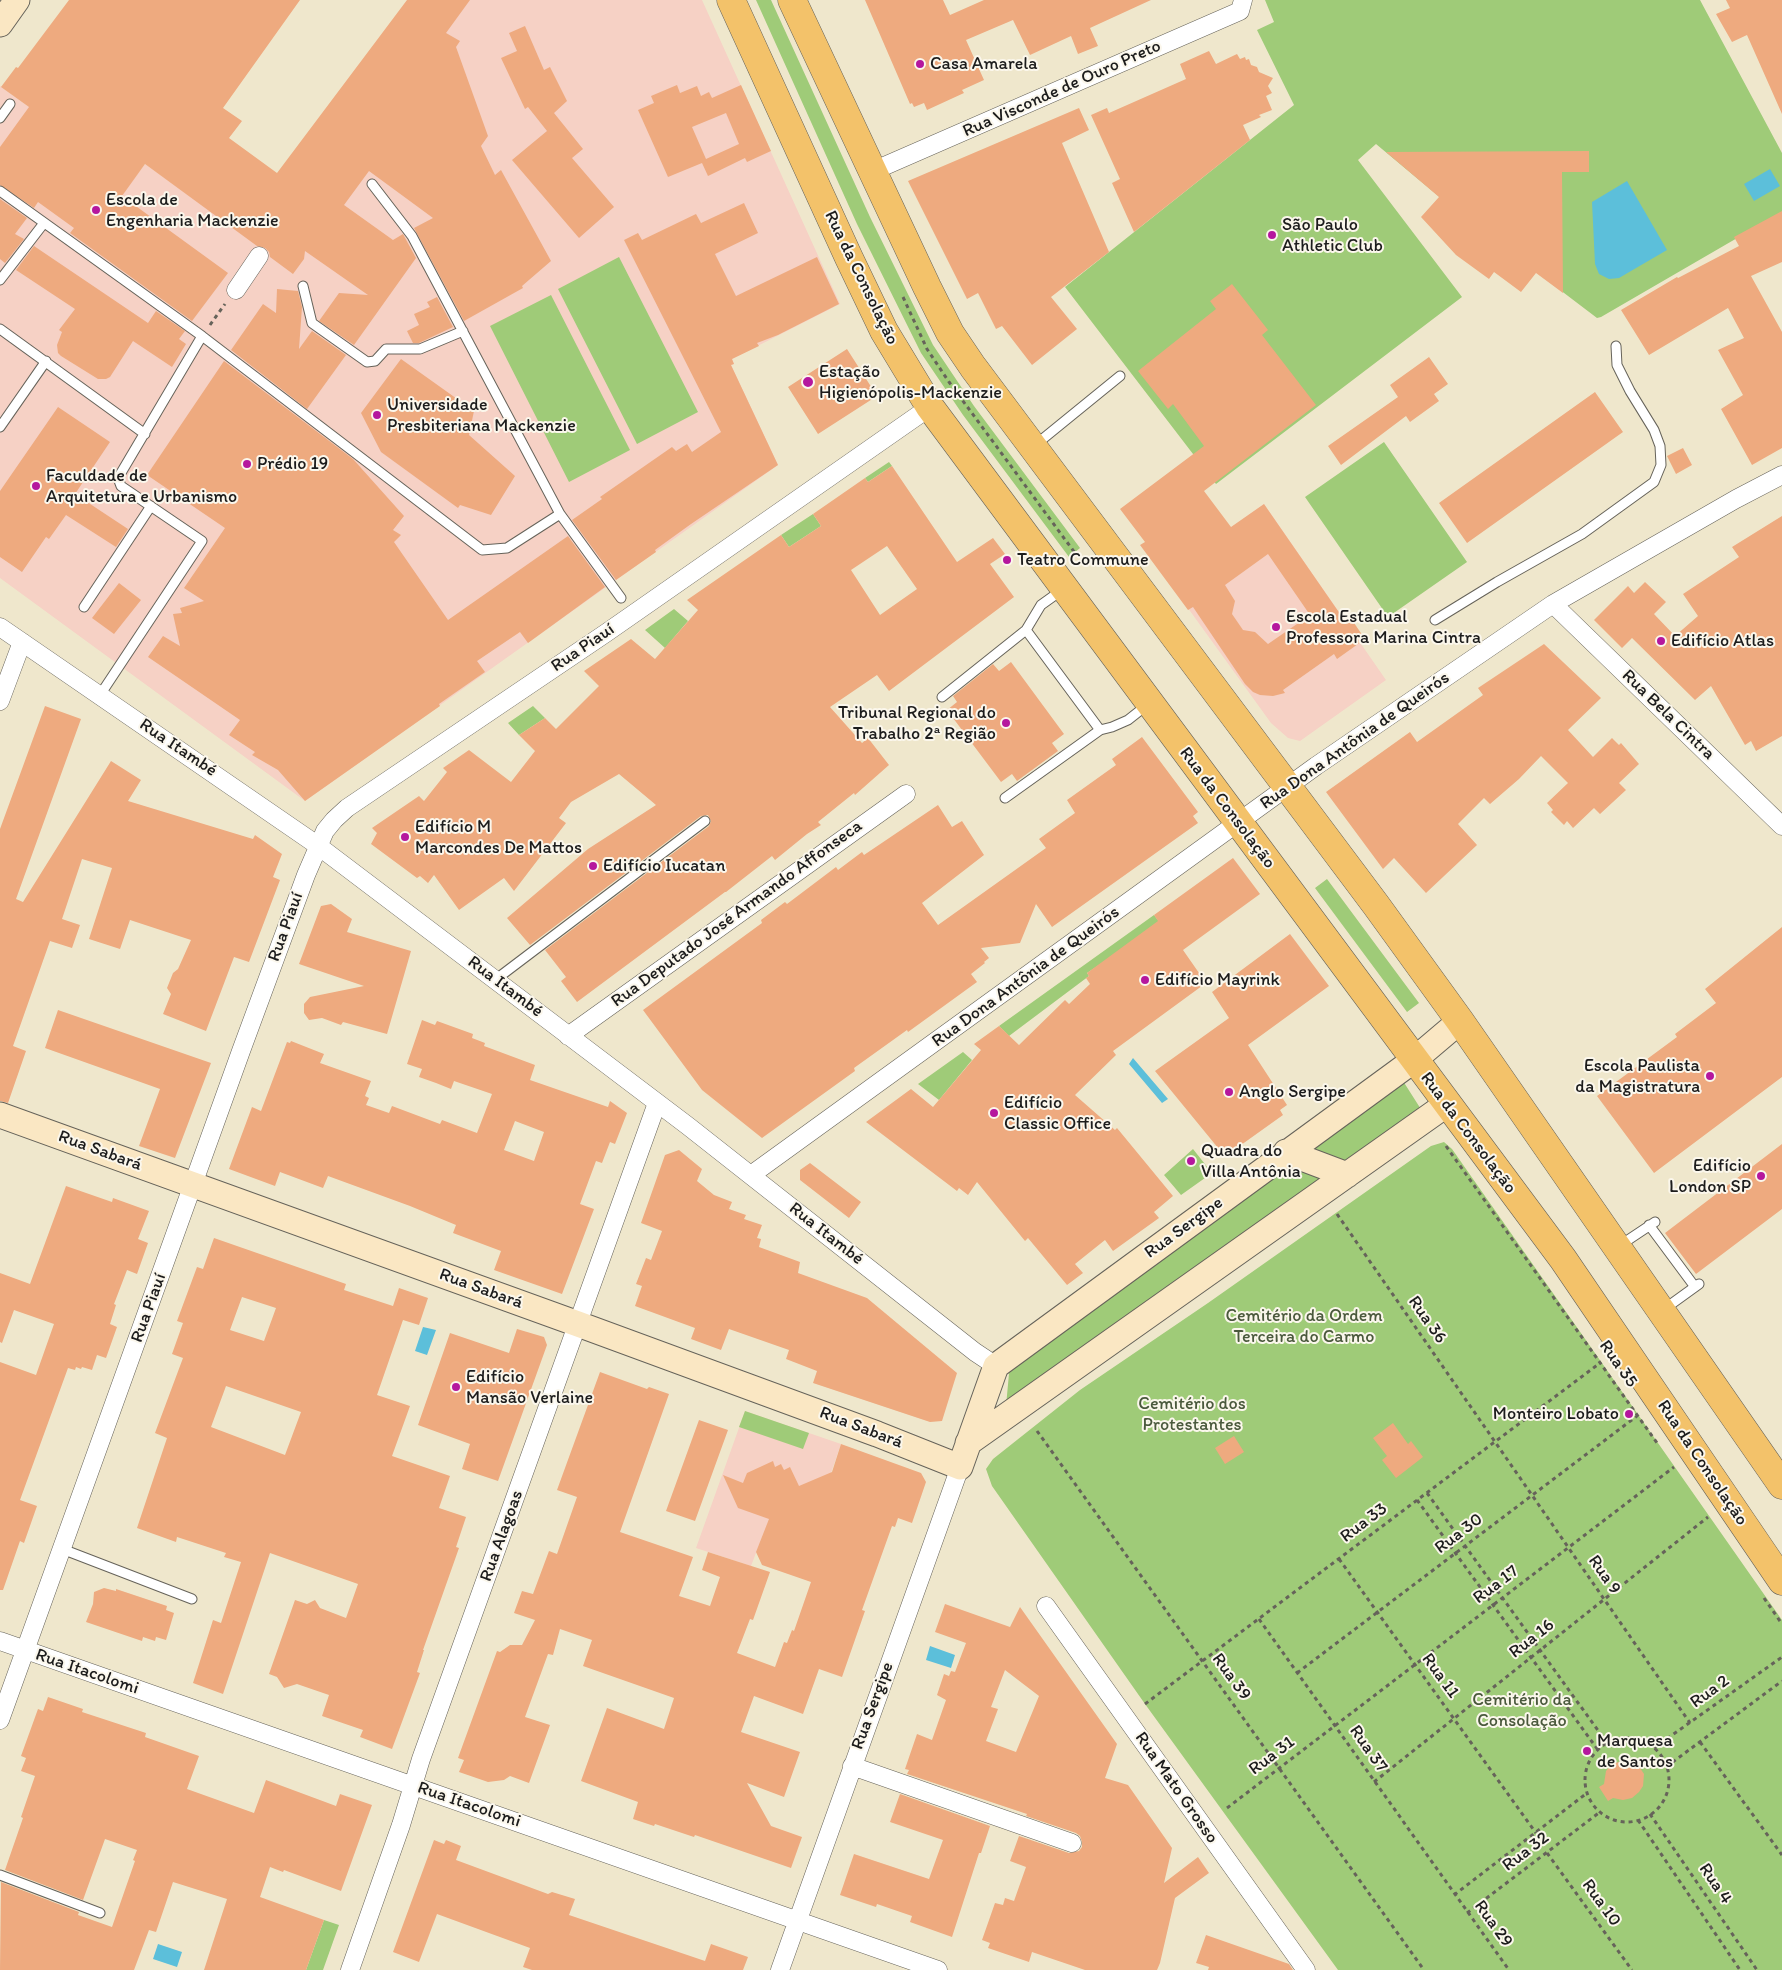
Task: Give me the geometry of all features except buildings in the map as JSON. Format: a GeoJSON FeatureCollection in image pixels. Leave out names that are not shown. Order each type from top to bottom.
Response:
{"type":"FeatureCollection","features":[{"type":"Feature","properties":{"kind":"main road","name":"Rua da Consolação"},"geometry":{"type":"LineString","coordinates":[[731,0],[884,331],[930,407],[1563,1259],[1771,1587]]}},
{"type":"Feature","properties":{"kind":"main road"},"geometry":{"type":"LineString","coordinates":[[792,0],[950,334],[1032,447],[1376,904],[1460,1021],[1782,1485]]}},
{"type":"Feature","properties":{"kind":"street"},"geometry":{"type":"LineString","coordinates":[[0,24],[17,0]]}},
{"type":"Feature","properties":{"kind":"street","name":"Rua Visconde de Ouro Preto"},"geometry":{"type":"LineString","coordinates":[[872,171],[1240,10],[1243,0]]}},
{"type":"Feature","properties":{"kind":"street"},"geometry":{"type":"LineString","coordinates":[[236,290],[259,256]]}},
{"type":"Feature","properties":{"kind":"street","name":"Rua Piauí"},"geometry":{"type":"LineString","coordinates":[[0,1720],[317,845],[334,820],[347,808],[614,627],[930,407]]}},
{"type":"Feature","properties":{"kind":"street","name":"Rua Dona Antônia de Queirós"},"geometry":{"type":"LineString","coordinates":[[751,1175],[1287,787],[1553,604],[1736,499],[1782,475]]}},
{"type":"Feature","properties":{"kind":"street","name":"Rua Bela Cintra"},"geometry":{"type":"LineString","coordinates":[[1553,604],[1782,826]]}},
{"type":"Feature","properties":{"kind":"street","name":"Rua Itambé"},"geometry":{"type":"LineString","coordinates":[[0,626],[317,845],[751,1175],[975,1352],[996,1366]]}},
{"type":"Feature","properties":{"kind":"street"},"geometry":{"type":"LineString","coordinates":[[0,701],[22,642]]}},
{"type":"Feature","properties":{"kind":"street","name":"Rua Deputado José Armando Affonseca"},"geometry":{"type":"LineString","coordinates":[[568,1036],[906,794]]}},
{"type":"Feature","properties":{"kind":"street","name":"Rua Sergipe"},"geometry":{"type":"LineString","coordinates":[[780,1970],[996,1366],[1414,1060],[1460,1021]]}},
{"type":"Feature","properties":{"kind":"street","name":"Rua Alagoas"},"geometry":{"type":"LineString","coordinates":[[350,1970],[414,1786],[421,1759],[657,1103]]}},
{"type":"Feature","properties":{"kind":"street"},"geometry":{"type":"LineString","coordinates":[[968,1443],[1447,1104]]}},
{"type":"Feature","properties":{"kind":"street","name":"Rua Sabará"},"geometry":{"type":"LineString","coordinates":[[0,1115],[578,1324],[878,1434],[960,1467]]}},
{"type":"Feature","properties":{"kind":"street"},"geometry":{"type":"LineString","coordinates":[[1286,1152],[1347,1175]]}},
{"type":"Feature","properties":{"kind":"street","name":"Rua Mato Grosso"},"geometry":{"type":"LineString","coordinates":[[1046,1606],[1306,1970]]}},
{"type":"Feature","properties":{"kind":"street","name":"Rua Itacolomi"},"geometry":{"type":"LineString","coordinates":[[0,1641],[938,1970]]}},
{"type":"Feature","properties":{"kind":"street"},"geometry":{"type":"LineString","coordinates":[[852,1766],[1072,1843]]}},
{"type":"Feature","properties":{"kind":"lane"},"geometry":{"type":"LineString","coordinates":[[0,118],[10,104]]}},
{"type":"Feature","properties":{"kind":"lane"},"geometry":{"type":"LineString","coordinates":[[372,184],[412,236],[560,514],[621,598]]}},
{"type":"Feature","properties":{"kind":"lane"},"geometry":{"type":"LineString","coordinates":[[0,192],[202,336],[482,550],[507,548],[560,514]]}},
{"type":"Feature","properties":{"kind":"lane"},"geometry":{"type":"LineString","coordinates":[[0,280],[44,223]]}},
{"type":"Feature","properties":{"kind":"lane"},"geometry":{"type":"LineString","coordinates":[[303,286],[312,323],[367,362],[375,361],[386,349],[420,349],[463,331]]}},
{"type":"Feature","properties":{"kind":"lane"},"geometry":{"type":"LineString","coordinates":[[0,329],[145,434]]}},
{"type":"Feature","properties":{"kind":"lane"},"geometry":{"type":"LineString","coordinates":[[100,694],[202,541],[121,486],[118,478],[202,336]]}},
{"type":"Feature","properties":{"kind":"lane"},"geometry":{"type":"LineString","coordinates":[[1435,620],[1582,534],[1654,482],[1661,465],[1660,446],[1654,430],[1630,391],[1617,365],[1616,346]]}},
{"type":"Feature","properties":{"kind":"lane"},"geometry":{"type":"LineString","coordinates":[[0,426],[46,361]]}},
{"type":"Feature","properties":{"kind":"lane"},"geometry":{"type":"LineString","coordinates":[[1032,447],[1120,376]]}},
{"type":"Feature","properties":{"kind":"lane"},"geometry":{"type":"LineString","coordinates":[[84,607],[151,506]]}},
{"type":"Feature","properties":{"kind":"lane"},"geometry":{"type":"LineString","coordinates":[[942,697],[1026,630],[1041,605],[1065,588]]}},
{"type":"Feature","properties":{"kind":"lane"},"geometry":{"type":"LineString","coordinates":[[1026,630],[1100,730]]}},
{"type":"Feature","properties":{"kind":"lane"},"geometry":{"type":"LineString","coordinates":[[1005,798],[1100,730],[1128,720],[1149,704]]}},
{"type":"Feature","properties":{"kind":"lane"},"geometry":{"type":"LineString","coordinates":[[495,980],[705,821]]}},
{"type":"Feature","properties":{"kind":"lane"},"geometry":{"type":"LineString","coordinates":[[1617,1248],[1652,1223],[1697,1286],[1661,1312]]}},
{"type":"Feature","properties":{"kind":"lane"},"geometry":{"type":"LineString","coordinates":[[62,1549],[192,1599]]}},
{"type":"Feature","properties":{"kind":"lane"},"geometry":{"type":"LineString","coordinates":[[0,1875],[100,1913]]}},
{"type":"Feature","properties":{"kind":"path"},"geometry":{"type":"LineString","coordinates":[[202,336],[236,290]]}},
{"type":"Feature","properties":{"kind":"path","name":"Rua 35"},"geometry":{"type":"LineString","coordinates":[[1446,1146],[1658,1445]]}},
{"type":"Feature","properties":{"kind":"path","name":"Rua 36"},"geometry":{"type":"LineString","coordinates":[[1337,1214],[1495,1442]]}},
{"type":"Feature","properties":{"kind":"path","name":"Rua 33"},"geometry":{"type":"LineString","coordinates":[[1146,1704],[1600,1363]]}},
{"type":"Feature","properties":{"kind":"path","name":"Rua 30"},"geometry":{"type":"LineString","coordinates":[[1297,1674],[1637,1416]]}},
{"type":"Feature","properties":{"kind":"path","name":"Rua 39"},"geometry":{"type":"LineString","coordinates":[[1037,1432],[1424,1970]]}},
{"type":"Feature","properties":{"kind":"path","name":"Rua 9"},"geometry":{"type":"LineString","coordinates":[[1495,1442],[1690,1723]]}},
{"type":"Feature","properties":{"kind":"path"},"geometry":{"type":"LineString","coordinates":[[1668,1460],[1679,1474]]}},
{"type":"Feature","properties":{"kind":"path","name":"Rua 17"},"geometry":{"type":"LineString","coordinates":[[1334,1726],[1674,1467]]}},
{"type":"Feature","properties":{"kind":"path"},"geometry":{"type":"LineString","coordinates":[[1426,1493],[1607,1743]]}},
{"type":"Feature","properties":{"kind":"path"},"geometry":{"type":"LineString","coordinates":[[1417,1500],[1598,1750]]}},
{"type":"Feature","properties":{"kind":"path"},"geometry":{"type":"LineString","coordinates":[[1703,1510],[1713,1525]]}},
{"type":"Feature","properties":{"kind":"path","name":"Rua 16"},"geometry":{"type":"LineString","coordinates":[[1374,1782],[1708,1517]]}},
{"type":"Feature","properties":{"kind":"path","name":"Rua 11"},"geometry":{"type":"LineString","coordinates":[[1339,1559],[1536,1833]]}},
{"type":"Feature","properties":{"kind":"path"},"geometry":{"type":"LineString","coordinates":[[1771,1587],[1782,1624]]}},
{"type":"Feature","properties":{"kind":"path","name":"Rua 37"},"geometry":{"type":"LineString","coordinates":[[1259,1619],[1454,1895]]}},
{"type":"Feature","properties":{"kind":"path","name":"Rua 2"},"geometry":{"type":"LineString","coordinates":[[1654,1748],[1782,1657]]}},
{"type":"Feature","properties":{"kind":"path"},"geometry":{"type":"LineString","coordinates":[[1666,1767],[1782,1681]]}},
{"type":"Feature","properties":{"kind":"path","name":"Rua 31"},"geometry":{"type":"LineString","coordinates":[[1227,1808],[1334,1726]]}},
{"type":"Feature","properties":{"kind":"path"},"geometry":{"type":"LineString","coordinates":[[1626,1738],[1637,1739],[1654,1748],[1662,1757],[1669,1780],[1666,1793],[1660,1805],[1650,1814],[1638,1820],[1625,1822],[1612,1819],[1600,1812],[1592,1804],[1585,1782],[1586,1770],[1598,1750],[1607,1743],[1626,1738]]}},
{"type":"Feature","properties":{"kind":"path"},"geometry":{"type":"LineString","coordinates":[[1700,1742],[1782,1855]]}},
{"type":"Feature","properties":{"kind":"path"},"geometry":{"type":"LineString","coordinates":[[1454,1895],[1588,1793]]}},
{"type":"Feature","properties":{"kind":"path","name":"Rua 32"},"geometry":{"type":"LineString","coordinates":[[1467,1913],[1600,1812]]}},
{"type":"Feature","properties":{"kind":"path","name":"Rua 4"},"geometry":{"type":"LineString","coordinates":[[1650,1814],[1757,1970]]}},
{"type":"Feature","properties":{"kind":"path"},"geometry":{"type":"LineString","coordinates":[[1638,1820],[1740,1970]]}},
{"type":"Feature","properties":{"kind":"path","name":"Rua 10"},"geometry":{"type":"LineString","coordinates":[[1547,1852],[1632,1970]]}},
{"type":"Feature","properties":{"kind":"path","name":"Rua 29"},"geometry":{"type":"LineString","coordinates":[[1454,1895],[1509,1970]]}},
{"type":"Feature","properties":{"kind":"shaded area","name":"Universidade Presbiteriana Mackenzie"},"geometry":{"type":"Polygon","coordinates":[[[434,0],[702,0],[840,304],[732,359],[734,364],[731,365],[778,465],[305,801],[0,578],[0,86],[132,181],[145,164],[256,243],[434,0]]]}},
{"type":"Feature","properties":{"kind":"shaded area","name":"Escola Estadual Professora Marina Cintra"},"geometry":{"type":"Polygon","coordinates":[[[1264,504],[1386,680],[1300,741],[1288,738],[1271,723],[1164,575],[1264,504]]]}},
{"type":"Feature","properties":{"kind":"shaded area"},"geometry":{"type":"Polygon","coordinates":[[[745,1411],[841,1444],[801,1560],[759,1545],[751,1566],[696,1548],[745,1411]]]}},
{"type":"Feature","properties":{"kind":"green space"},"geometry":{"type":"Polygon","coordinates":[[[756,0],[771,0],[870,217],[933,345],[974,406],[1080,548],[1069,557],[963,415],[921,353],[857,224],[756,0]]]}},
{"type":"Feature","properties":{"kind":"green space","name":"São Paulo Athletic Club"},"geometry":{"type":"Polygon","coordinates":[[[1265,0],[1700,0],[1782,153],[1782,212],[1597,318],[1460,214],[1376,144],[1358,160],[1462,297],[1216,484],[1065,287],[1294,105],[1257,30],[1274,22],[1265,0]]]}},
{"type":"Feature","properties":{"kind":"green space"},"geometry":{"type":"Polygon","coordinates":[[[619,257],[698,412],[637,444],[558,289],[619,257]]]}},
{"type":"Feature","properties":{"kind":"green space"},"geometry":{"type":"Polygon","coordinates":[[[551,295],[630,450],[569,482],[490,326],[551,295]]]}},
{"type":"Feature","properties":{"kind":"green space"},"geometry":{"type":"Polygon","coordinates":[[[1384,442],[1467,562],[1388,617],[1305,497],[1384,442]]]}},
{"type":"Feature","properties":{"kind":"green space"},"geometry":{"type":"Polygon","coordinates":[[[889,462],[892,466],[868,482],[865,478],[889,462]]]}},
{"type":"Feature","properties":{"kind":"green space"},"geometry":{"type":"Polygon","coordinates":[[[813,514],[821,526],[789,547],[781,535],[813,514]]]}},
{"type":"Feature","properties":{"kind":"green space"},"geometry":{"type":"Polygon","coordinates":[[[674,609],[688,621],[665,648],[645,630],[674,609]]]}},
{"type":"Feature","properties":{"kind":"green space"},"geometry":{"type":"Polygon","coordinates":[[[533,706],[545,718],[519,735],[508,723],[533,706]]]}},
{"type":"Feature","properties":{"kind":"green space"},"geometry":{"type":"Polygon","coordinates":[[[1327,879],[1419,1003],[1407,1012],[1315,888],[1327,879]]]}},
{"type":"Feature","properties":{"kind":"green space"},"geometry":{"type":"Polygon","coordinates":[[[1154,915],[1161,924],[1087,973],[1089,976],[1009,1036],[999,1026],[1154,915]]]}},
{"type":"Feature","properties":{"kind":"green space"},"geometry":{"type":"Polygon","coordinates":[[[963,1052],[972,1060],[939,1100],[918,1084],[963,1052]]]}},
{"type":"Feature","properties":{"kind":"green space"},"geometry":{"type":"Polygon","coordinates":[[[1403,1081],[1424,1114],[1345,1169],[1300,1154],[1403,1081]]]}},
{"type":"Feature","properties":{"kind":"green space","name":"Cemitério da Consolação"},"geometry":{"type":"Polygon","coordinates":[[[1444,1142],[1452,1149],[1782,1620],[1782,1970],[1338,1970],[1145,1704],[992,1486],[986,1469],[993,1459],[1080,1390],[1208,1303],[1431,1146],[1444,1142]]]}},
{"type":"Feature","properties":{"kind":"green space","name":"Quadra do Villa Antônia"},"geometry":{"type":"Polygon","coordinates":[[[1193,1149],[1212,1173],[1181,1195],[1164,1175],[1193,1149]]]}},
{"type":"Feature","properties":{"kind":"green space"},"geometry":{"type":"Polygon","coordinates":[[[1293,1161],[1337,1176],[1006,1406],[1010,1363],[1293,1161]]]}},
{"type":"Feature","properties":{"kind":"green space"},"geometry":{"type":"Polygon","coordinates":[[[745,1411],[809,1433],[803,1449],[739,1427],[745,1411]]]}},
{"type":"Feature","properties":{"kind":"green space"},"geometry":{"type":"Polygon","coordinates":[[[324,1920],[339,1925],[323,1970],[306,1970],[324,1920]]]}},
{"type":"Feature","properties":{"kind":"water"},"geometry":{"type":"Polygon","coordinates":[[[1770,169],[1780,186],[1754,201],[1744,184],[1770,169]]]}},
{"type":"Feature","properties":{"kind":"water"},"geometry":{"type":"Polygon","coordinates":[[[1627,181],[1667,250],[1619,278],[1609,279],[1599,274],[1595,264],[1592,202],[1627,181]]]}},
{"type":"Feature","properties":{"kind":"water"},"geometry":{"type":"Polygon","coordinates":[[[1133,1058],[1168,1099],[1162,1103],[1129,1064],[1133,1058]]]}},
{"type":"Feature","properties":{"kind":"water"},"geometry":{"type":"Polygon","coordinates":[[[423,1327],[436,1330],[427,1355],[415,1351],[423,1327]]]}},
{"type":"Feature","properties":{"kind":"water"},"geometry":{"type":"Polygon","coordinates":[[[930,1646],[955,1655],[951,1668],[926,1660],[930,1646]]]}},
{"type":"Feature","properties":{"kind":"water"},"geometry":{"type":"Polygon","coordinates":[[[158,1944],[182,1952],[177,1967],[153,1959],[158,1944]]]}},
{"type":"Feature","properties":{"kind":"place","name":"Casa Amarela"},"geometry":{"type":"Point","coordinates":[920,64]}},
{"type":"Feature","properties":{"kind":"place","name":"Escola de Engenharia Mackenzie"},"geometry":{"type":"Point","coordinates":[96,210]}},
{"type":"Feature","properties":{"kind":"place","name":"São Paulo Athletic Club"},"geometry":{"type":"Point","coordinates":[1272,235]}},
{"type":"Feature","properties":{"kind":"place","name":"Estação Higienópolis-Mackenzie"},"geometry":{"type":"Point","coordinates":[808,382]}},
{"type":"Feature","properties":{"kind":"place","name":"Universidade Presbiteriana Mackenzie"},"geometry":{"type":"Point","coordinates":[377,415]}},
{"type":"Feature","properties":{"kind":"place","name":"Prédio 19"},"geometry":{"type":"Point","coordinates":[247,464]}},
{"type":"Feature","properties":{"kind":"place","name":"Faculdade de Arquitetura e Urbanismo"},"geometry":{"type":"Point","coordinates":[36,486]}},
{"type":"Feature","properties":{"kind":"place","name":"Teatro Commune"},"geometry":{"type":"Point","coordinates":[1007,560]}},
{"type":"Feature","properties":{"kind":"place","name":"Escola Estadual Professora Marina Cintra"},"geometry":{"type":"Point","coordinates":[1276,627]}},
{"type":"Feature","properties":{"kind":"place","name":"Edifício Atlas"},"geometry":{"type":"Point","coordinates":[1661,641]}},
{"type":"Feature","properties":{"kind":"place","name":"Tribunal Regional do Trabalho 2ª Região"},"geometry":{"type":"Point","coordinates":[1006,723]}},
{"type":"Feature","properties":{"kind":"place","name":"Edifício M Marcondes De Mattos"},"geometry":{"type":"Point","coordinates":[405,837]}},
{"type":"Feature","properties":{"kind":"place","name":"Edifício Iucatan"},"geometry":{"type":"Point","coordinates":[593,866]}},
{"type":"Feature","properties":{"kind":"place","name":"Edifício Mayrink"},"geometry":{"type":"Point","coordinates":[1145,980]}},
{"type":"Feature","properties":{"kind":"place","name":"Escola Paulista da Magistratura"},"geometry":{"type":"Point","coordinates":[1710,1076]}},
{"type":"Feature","properties":{"kind":"place","name":"Anglo Sergipe"},"geometry":{"type":"Point","coordinates":[1229,1092]}},
{"type":"Feature","properties":{"kind":"place","name":"Edifício Classic Office"},"geometry":{"type":"Point","coordinates":[994,1113]}},
{"type":"Feature","properties":{"kind":"place","name":"Quadra do Villa Antônia"},"geometry":{"type":"Point","coordinates":[1191,1161]}},
{"type":"Feature","properties":{"kind":"place","name":"Edifício London SP"},"geometry":{"type":"Point","coordinates":[1761,1176]}},
{"type":"Feature","properties":{"kind":"place","name":"Edifício Mansão Verlaine"},"geometry":{"type":"Point","coordinates":[456,1387]}},
{"type":"Feature","properties":{"kind":"place","name":"Monteiro Lobato"},"geometry":{"type":"Point","coordinates":[1629,1414]}},
{"type":"Feature","properties":{"kind":"place","name":"Marquesa de Santos"},"geometry":{"type":"Point","coordinates":[1587,1751]}},
{"type":"Feature","properties":{"kind":"park label","name":"Cemitério da Ordem Terceira do Carmo"},"geometry":{"type":"Point","coordinates":[1304,1326]}},
{"type":"Feature","properties":{"kind":"park label","name":"Cemitério dos Protestantes"},"geometry":{"type":"Point","coordinates":[1192,1414]}}]}
